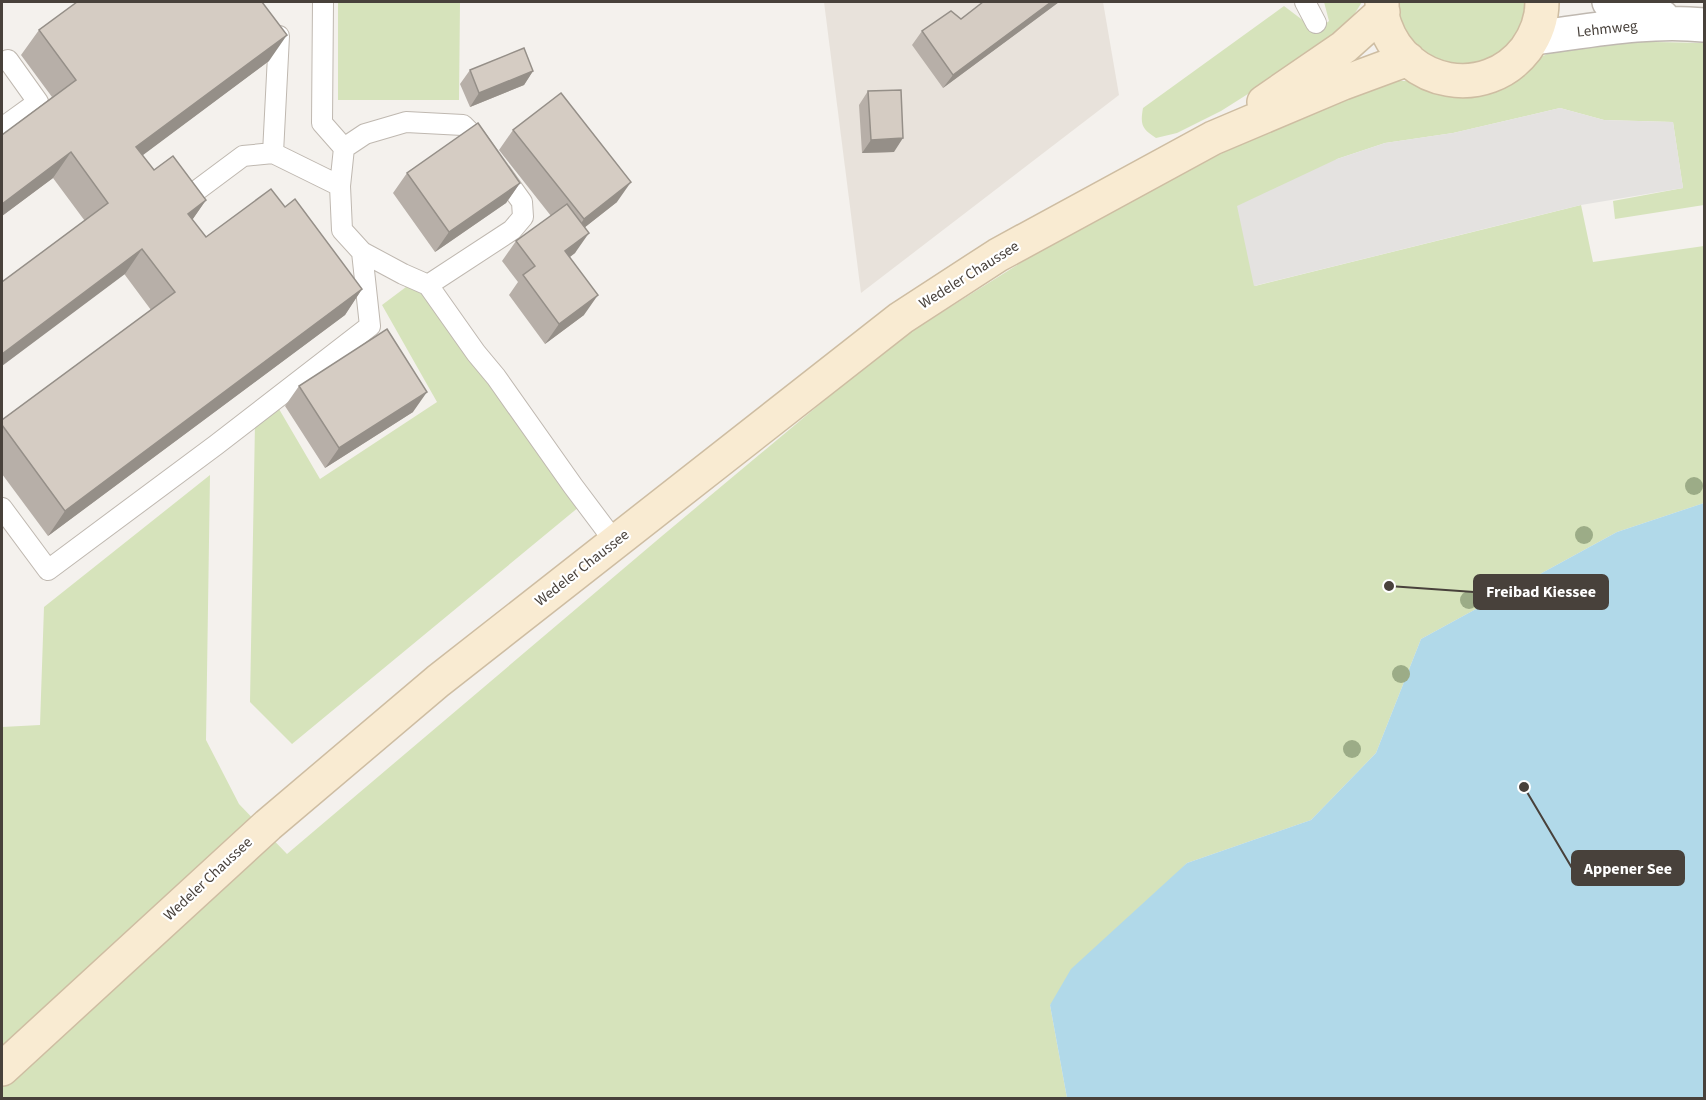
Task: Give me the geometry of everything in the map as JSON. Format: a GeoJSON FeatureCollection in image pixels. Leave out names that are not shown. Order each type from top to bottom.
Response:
{"type":"FeatureCollection","features":[{"type":"Feature","properties":{"kind":"main road"},"geometry":{"type":"LineString","coordinates":[[1382,7],[1384,23],[1396,48],[1416,67],[1440,79],[1467,81],[1494,75],[1517,60],[1534,39],[1542,13],[1542,2]]}},
{"type":"Feature","properties":{"kind":"main road","name":"Wedeler Chaussee"},"geometry":{"type":"LineString","coordinates":[[1213,138],[1344,47],[1382,7]]}},
{"type":"Feature","properties":{"kind":"main road","name":"Wedeler Chaussee"},"geometry":{"type":"LineString","coordinates":[[2,1069],[268,825],[438,681],[901,318],[998,255],[1213,138],[1343,83],[1408,59]]}},
{"type":"Feature","properties":{"kind":"street","name":"Lehmweg"},"geometry":{"type":"LineString","coordinates":[[1609,2],[1693,23]]}},
{"type":"Feature","properties":{"kind":"street","name":"Lehmweg"},"geometry":{"type":"LineString","coordinates":[[1534,39],[1602,29],[1693,23]]}},
{"type":"Feature","properties":{"kind":"lane"},"geometry":{"type":"LineString","coordinates":[[323,2],[322,123],[344,148],[340,186],[342,230],[362,252],[428,285],[615,542]]}},
{"type":"Feature","properties":{"kind":"lane"},"geometry":{"type":"LineString","coordinates":[[1305,2],[1316,23]]}},
{"type":"Feature","properties":{"kind":"lane"},"geometry":{"type":"LineString","coordinates":[[273,153],[279,36]]}},
{"type":"Feature","properties":{"kind":"lane"},"geometry":{"type":"LineString","coordinates":[[2,128],[38,102],[8,60]]}},
{"type":"Feature","properties":{"kind":"lane"},"geometry":{"type":"LineString","coordinates":[[344,148],[365,134],[406,122],[463,125],[475,136],[522,202],[523,217],[512,230],[428,285]]}},
{"type":"Feature","properties":{"kind":"lane"},"geometry":{"type":"LineString","coordinates":[[184,200],[243,156],[273,153],[340,186]]}},
{"type":"Feature","properties":{"kind":"lane"},"geometry":{"type":"LineString","coordinates":[[2,508],[48,570],[370,326],[362,252]]}},
{"type":"Feature","properties":{"kind":"shaded area"},"geometry":{"type":"Polygon","coordinates":[[[824,2],[1103,2],[1119,95],[861,293],[824,2]]]}},
{"type":"Feature","properties":{"kind":"shaded area"},"geometry":{"type":"Polygon","coordinates":[[[1560,108],[1604,120],[1673,122],[1683,188],[1581,205],[1254,286],[1237,206],[1337,159],[1385,143],[1453,133],[1560,108]]]}},
{"type":"Feature","properties":{"kind":"green space"},"geometry":{"type":"Polygon","coordinates":[[[338,2],[460,2],[459,100],[338,100],[338,2]]]}},
{"type":"Feature","properties":{"kind":"green space"},"geometry":{"type":"Polygon","coordinates":[[[1324,2],[1362,2],[1350,21],[1324,46],[1221,111],[1177,133],[1156,138],[1145,129],[1142,123],[1143,108],[1284,6],[1317,31],[1329,21],[1324,2]]]}},
{"type":"Feature","properties":{"kind":"green space"},"geometry":{"type":"Polygon","coordinates":[[[1399,2],[1526,3],[1519,28],[1511,42],[1496,55],[1478,62],[1460,64],[1441,60],[1424,51],[1411,38],[1402,22],[1399,2]]]}},
{"type":"Feature","properties":{"kind":"green space"},"geometry":{"type":"Polygon","coordinates":[[[1603,41],[1704,43],[1704,205],[1615,219],[1613,201],[1683,188],[1673,122],[1604,120],[1560,108],[1453,133],[1385,143],[1337,159],[1255,286],[1581,205],[1593,262],[1704,246],[1704,503],[1617,532],[1421,639],[1376,753],[1311,820],[1187,863],[1050,1005],[1067,1098],[2,1098],[2,727],[40,725],[44,607],[210,475],[206,740],[239,804],[287,854],[893,343],[1073,230],[1267,130],[1388,81],[1408,81],[1438,92],[1534,62],[1558,49],[1603,41]]]}},
{"type":"Feature","properties":{"kind":"green space"},"geometry":{"type":"Polygon","coordinates":[[[426,272],[514,388],[591,497],[292,744],[250,702],[255,423],[279,409],[320,479],[437,402],[382,305],[426,272]]]}},
{"type":"Feature","properties":{"kind":"water"},"geometry":{"type":"Polygon","coordinates":[[[1704,503],[1704,1098],[1067,1098],[1050,1005],[1071,969],[1187,863],[1311,820],[1376,753],[1421,639],[1617,532],[1704,503]]]}},
{"type":"Feature","properties":{"kind":"building"},"geometry":{"type":"Polygon","coordinates":[[[77,2],[262,2],[287,35],[136,147],[154,170],[173,156],[206,200],[188,214],[206,237],[271,189],[285,207],[295,199],[362,289],[65,511],[2,425],[2,420],[175,292],[142,249],[2,354],[2,282],[108,203],[71,152],[2,204],[2,135],[76,80],[39,30],[77,2]]]}},
{"type":"Feature","properties":{"kind":"building"},"geometry":{"type":"Polygon","coordinates":[[[983,2],[1051,2],[953,75],[922,31],[951,11],[961,19],[983,2]]]}},
{"type":"Feature","properties":{"kind":"building"},"geometry":{"type":"Polygon","coordinates":[[[524,48],[533,71],[479,93],[470,70],[524,48]]]}},
{"type":"Feature","properties":{"kind":"building"},"geometry":{"type":"Polygon","coordinates":[[[901,90],[903,138],[871,140],[868,91],[901,90]]]}},
{"type":"Feature","properties":{"kind":"building"},"geometry":{"type":"Polygon","coordinates":[[[561,93],[631,182],[584,219],[513,130],[561,93]]]}},
{"type":"Feature","properties":{"kind":"building"},"geometry":{"type":"Polygon","coordinates":[[[478,123],[520,183],[449,232],[407,173],[478,123]]]}},
{"type":"Feature","properties":{"kind":"building"},"geometry":{"type":"Polygon","coordinates":[[[567,204],[589,233],[565,251],[598,295],[559,324],[523,275],[535,266],[516,241],[567,204]]]}},
{"type":"Feature","properties":{"kind":"building"},"geometry":{"type":"Polygon","coordinates":[[[387,329],[427,392],[339,448],[299,386],[387,329]]]}},
{"type":"Feature","properties":{"kind":"place","name":"Freibad Kiessee"},"geometry":{"type":"Point","coordinates":[1389,586]}},
{"type":"Feature","properties":{"kind":"place","name":"Appener See"},"geometry":{"type":"Point","coordinates":[1524,787]}}]}
